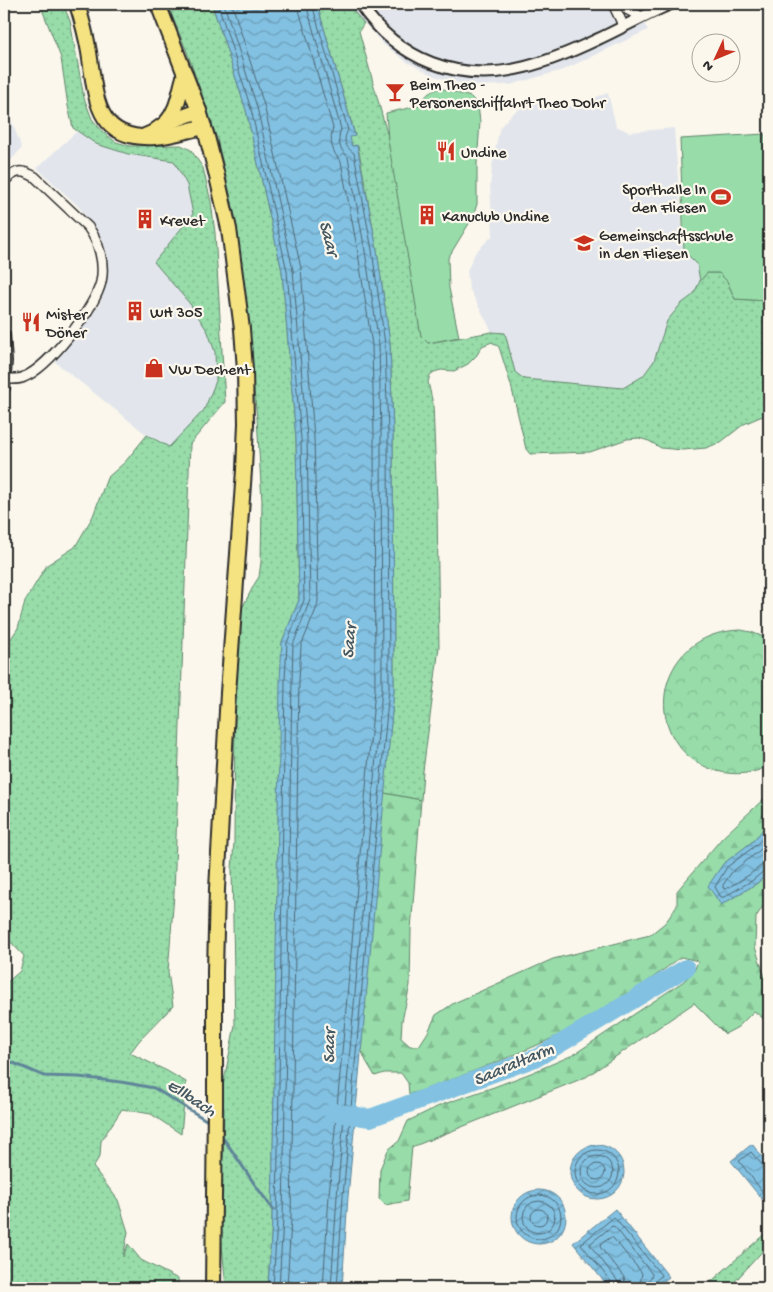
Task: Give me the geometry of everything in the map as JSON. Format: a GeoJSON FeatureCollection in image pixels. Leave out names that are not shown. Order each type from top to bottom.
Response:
{"type":"FeatureCollection","features":[{"type":"Feature","properties":{"kind":"main road"},"geometry":{"type":"LineString","coordinates":[[77,4],[84,26],[94,91],[99,108],[112,126],[124,134],[142,137],[157,137],[204,127]]}},
{"type":"Feature","properties":{"kind":"main road"},"geometry":{"type":"LineString","coordinates":[[158,4],[199,111],[226,214],[234,262],[245,370],[246,423],[241,515],[217,880],[214,971],[215,1105],[212,1288]]}},
{"type":"Feature","properties":{"kind":"main road"},"geometry":{"type":"LineString","coordinates":[[142,137],[152,133],[166,123],[173,115],[185,74]]}},
{"type":"Feature","properties":{"kind":"main road"},"geometry":{"type":"LineString","coordinates":[[166,123],[199,111]]}},
{"type":"Feature","properties":{"kind":"street"},"geometry":{"type":"LineString","coordinates":[[360,4],[378,28],[411,54],[433,64],[455,70],[480,72],[499,72],[525,67],[550,59],[596,40],[671,4]]}},
{"type":"Feature","properties":{"kind":"street"},"geometry":{"type":"LineString","coordinates":[[613,4],[628,25]]}},
{"type":"Feature","properties":{"kind":"street"},"geometry":{"type":"LineString","coordinates":[[622,4],[628,25]]}},
{"type":"Feature","properties":{"kind":"street"},"geometry":{"type":"LineString","coordinates":[[622,4],[628,10],[642,17]]}},
{"type":"Feature","properties":{"kind":"street"},"geometry":{"type":"LineString","coordinates":[[4,181],[15,172],[24,171],[35,176],[95,236],[102,267],[101,283],[94,302],[70,334],[36,370],[24,378],[5,384],[4,335]]}},
{"type":"Feature","properties":{"kind":"shaded area"},"geometry":{"type":"Polygon","coordinates":[[[350,4],[633,4],[648,30],[563,70],[510,85],[468,86],[434,76],[407,62],[384,45],[355,13],[350,4]]]}},
{"type":"Feature","properties":{"kind":"shaded area","name":"Gemeinschaftsschule in den Fliesen"},"geometry":{"type":"Polygon","coordinates":[[[608,93],[616,126],[629,132],[674,128],[684,251],[697,264],[700,281],[693,295],[681,304],[667,321],[654,361],[643,376],[623,388],[524,379],[515,372],[505,333],[492,332],[469,288],[467,271],[475,253],[493,235],[490,186],[493,159],[500,127],[513,113],[530,103],[551,101],[567,107],[608,93]]]}},
{"type":"Feature","properties":{"kind":"shaded area"},"geometry":{"type":"Polygon","coordinates":[[[4,101],[22,148],[4,168],[4,101]]]}},
{"type":"Feature","properties":{"kind":"shaded area"},"geometry":{"type":"Polygon","coordinates":[[[77,131],[96,144],[128,154],[174,161],[187,185],[194,214],[155,262],[190,304],[208,332],[215,352],[216,381],[204,410],[169,447],[147,435],[55,362],[100,303],[105,285],[108,258],[102,238],[79,207],[37,168],[77,131]]]}},
{"type":"Feature","properties":{"kind":"green space"},"geometry":{"type":"Polygon","coordinates":[[[40,4],[63,4],[70,21],[84,98],[92,119],[104,133],[116,142],[130,146],[181,145],[191,150],[203,168],[211,202],[215,233],[225,402],[190,444],[174,894],[168,972],[173,1006],[130,1053],[186,1082],[181,1134],[151,1114],[122,1109],[101,1141],[100,1156],[93,1167],[118,1200],[128,1232],[123,1257],[128,1244],[141,1260],[178,1279],[179,1288],[4,1288],[4,985],[20,971],[24,956],[4,935],[4,649],[18,628],[25,601],[47,565],[75,547],[93,516],[107,478],[125,462],[147,435],[169,447],[204,410],[216,381],[215,352],[208,332],[190,304],[154,262],[193,214],[187,185],[174,161],[128,154],[96,144],[73,128],[61,58],[40,4]]]}},
{"type":"Feature","properties":{"kind":"green space"},"geometry":{"type":"Polygon","coordinates":[[[167,4],[212,4],[246,110],[282,271],[296,439],[299,600],[282,642],[272,1219],[268,1288],[226,1288],[219,1214],[219,1159],[223,1158],[224,1108],[220,1101],[235,1025],[232,869],[234,842],[235,700],[233,643],[238,616],[259,577],[261,562],[262,501],[257,418],[235,216],[217,139],[187,52],[167,4]]]}},
{"type":"Feature","properties":{"kind":"green space"},"geometry":{"type":"Polygon","coordinates":[[[317,4],[350,4],[364,23],[359,31],[391,148],[421,336],[428,343],[492,332],[505,333],[515,372],[524,379],[623,388],[643,376],[654,361],[667,321],[681,304],[693,295],[700,281],[707,273],[719,273],[727,281],[735,299],[769,301],[769,415],[744,424],[721,442],[706,448],[683,450],[661,448],[639,438],[627,439],[590,452],[530,454],[526,449],[511,385],[499,347],[492,342],[482,346],[477,355],[468,364],[454,371],[441,370],[430,375],[428,382],[433,404],[437,504],[439,647],[421,800],[384,793],[394,690],[393,434],[390,343],[377,250],[358,146],[352,146],[349,137],[355,135],[317,4]]]}},
{"type":"Feature","properties":{"kind":"green space"},"geometry":{"type":"Polygon","coordinates":[[[440,88],[471,97],[478,105],[480,122],[477,204],[473,217],[448,258],[449,288],[459,337],[428,343],[421,336],[388,140],[386,113],[418,106],[428,94],[440,88]]]}},
{"type":"Feature","properties":{"kind":"green space"},"geometry":{"type":"Polygon","coordinates":[[[765,134],[769,197],[769,301],[735,299],[727,281],[719,273],[707,273],[700,281],[697,264],[684,251],[680,139],[765,134]]]}},
{"type":"Feature","properties":{"kind":"green space"},"geometry":{"type":"Polygon","coordinates":[[[741,630],[769,639],[769,766],[757,771],[737,774],[717,771],[691,758],[674,740],[666,717],[665,693],[673,669],[688,650],[711,636],[741,630]]]}},
{"type":"Feature","properties":{"kind":"green space"},"geometry":{"type":"Polygon","coordinates":[[[384,793],[421,800],[411,930],[410,985],[402,1021],[401,1038],[410,1046],[419,1046],[436,1015],[454,1003],[553,959],[650,935],[666,922],[677,906],[677,891],[722,838],[769,794],[769,823],[752,842],[723,864],[721,905],[756,884],[769,873],[769,897],[756,917],[755,947],[769,989],[769,1023],[754,1011],[738,1027],[725,1034],[694,1003],[586,1077],[412,1147],[407,1201],[385,1205],[379,1199],[380,1169],[388,1150],[399,1141],[408,1121],[441,1105],[531,1073],[573,1055],[684,981],[694,971],[698,961],[681,957],[613,1005],[569,1030],[515,1055],[421,1091],[409,1094],[408,1083],[401,1073],[384,1073],[375,1076],[361,1049],[384,793]]]}},
{"type":"Feature","properties":{"kind":"green space"},"geometry":{"type":"Polygon","coordinates":[[[769,1230],[769,1244],[729,1288],[704,1288],[769,1230]]]}},
{"type":"Feature","properties":{"kind":"water","name":"Saar"},"geometry":{"type":"Polygon","coordinates":[[[212,4],[317,4],[355,136],[350,137],[352,146],[357,145],[377,250],[390,343],[393,434],[394,690],[348,1197],[342,1288],[268,1288],[272,1219],[280,680],[282,642],[299,600],[296,439],[282,271],[246,110],[212,4]]]}},
{"type":"Feature","properties":{"kind":"water"},"geometry":{"type":"Polygon","coordinates":[[[769,823],[769,873],[756,884],[721,905],[708,886],[723,864],[752,842],[769,823]]]}},
{"type":"Feature","properties":{"kind":"water"},"geometry":{"type":"Polygon","coordinates":[[[752,1144],[769,1166],[769,1208],[731,1161],[752,1144]]]}},
{"type":"Feature","properties":{"kind":"water"},"geometry":{"type":"Polygon","coordinates":[[[592,1145],[602,1145],[612,1149],[620,1157],[624,1172],[620,1187],[612,1195],[602,1199],[592,1199],[582,1195],[574,1187],[570,1177],[570,1167],[574,1157],[582,1149],[592,1145]]]}},
{"type":"Feature","properties":{"kind":"water"},"geometry":{"type":"Polygon","coordinates":[[[534,1190],[544,1190],[554,1194],[562,1202],[566,1217],[562,1232],[554,1240],[544,1244],[534,1244],[524,1240],[516,1232],[512,1222],[512,1212],[516,1202],[524,1194],[534,1190]]]}},
{"type":"Feature","properties":{"kind":"water"},"geometry":{"type":"Polygon","coordinates":[[[615,1209],[669,1277],[655,1288],[609,1288],[573,1243],[615,1209]]]}},
{"type":"Feature","properties":{"kind":"waterway","name":"Saaraltarm"},"geometry":{"type":"LineString","coordinates":[[332,1112],[370,1118],[538,1057],[686,968]]}},
{"type":"Feature","properties":{"kind":"waterway","name":"Ellbach"},"geometry":{"type":"LineString","coordinates":[[4,1059],[44,1076],[79,1077],[154,1088],[211,1123]]}},
{"type":"Feature","properties":{"kind":"waterway","name":"Ellbach"},"geometry":{"type":"LineString","coordinates":[[220,1134],[274,1210]]}},
{"type":"Feature","properties":{"kind":"place","name":"Beim Theo - Personenschiffahrt Theo Dohr"},"geometry":{"type":"Point","coordinates":[395,92]}},
{"type":"Feature","properties":{"kind":"place","name":"Undine"},"geometry":{"type":"Point","coordinates":[446,151]}},
{"type":"Feature","properties":{"kind":"place","name":"Sporthalle In den Fliesen"},"geometry":{"type":"Point","coordinates":[721,197]}},
{"type":"Feature","properties":{"kind":"place","name":"Kanuclub Undine"},"geometry":{"type":"Point","coordinates":[427,215]}},
{"type":"Feature","properties":{"kind":"place","name":"Krevet"},"geometry":{"type":"Point","coordinates":[145,219]}},
{"type":"Feature","properties":{"kind":"place","name":"Gemeinschaftsschule in den Fliesen"},"geometry":{"type":"Point","coordinates":[584,243]}},
{"type":"Feature","properties":{"kind":"place","name":"WH 305"},"geometry":{"type":"Point","coordinates":[135,311]}},
{"type":"Feature","properties":{"kind":"place","name":"Mister Döner"},"geometry":{"type":"Point","coordinates":[31,322]}},
{"type":"Feature","properties":{"kind":"place","name":"VW Dechent"},"geometry":{"type":"Point","coordinates":[154,368]}}]}
